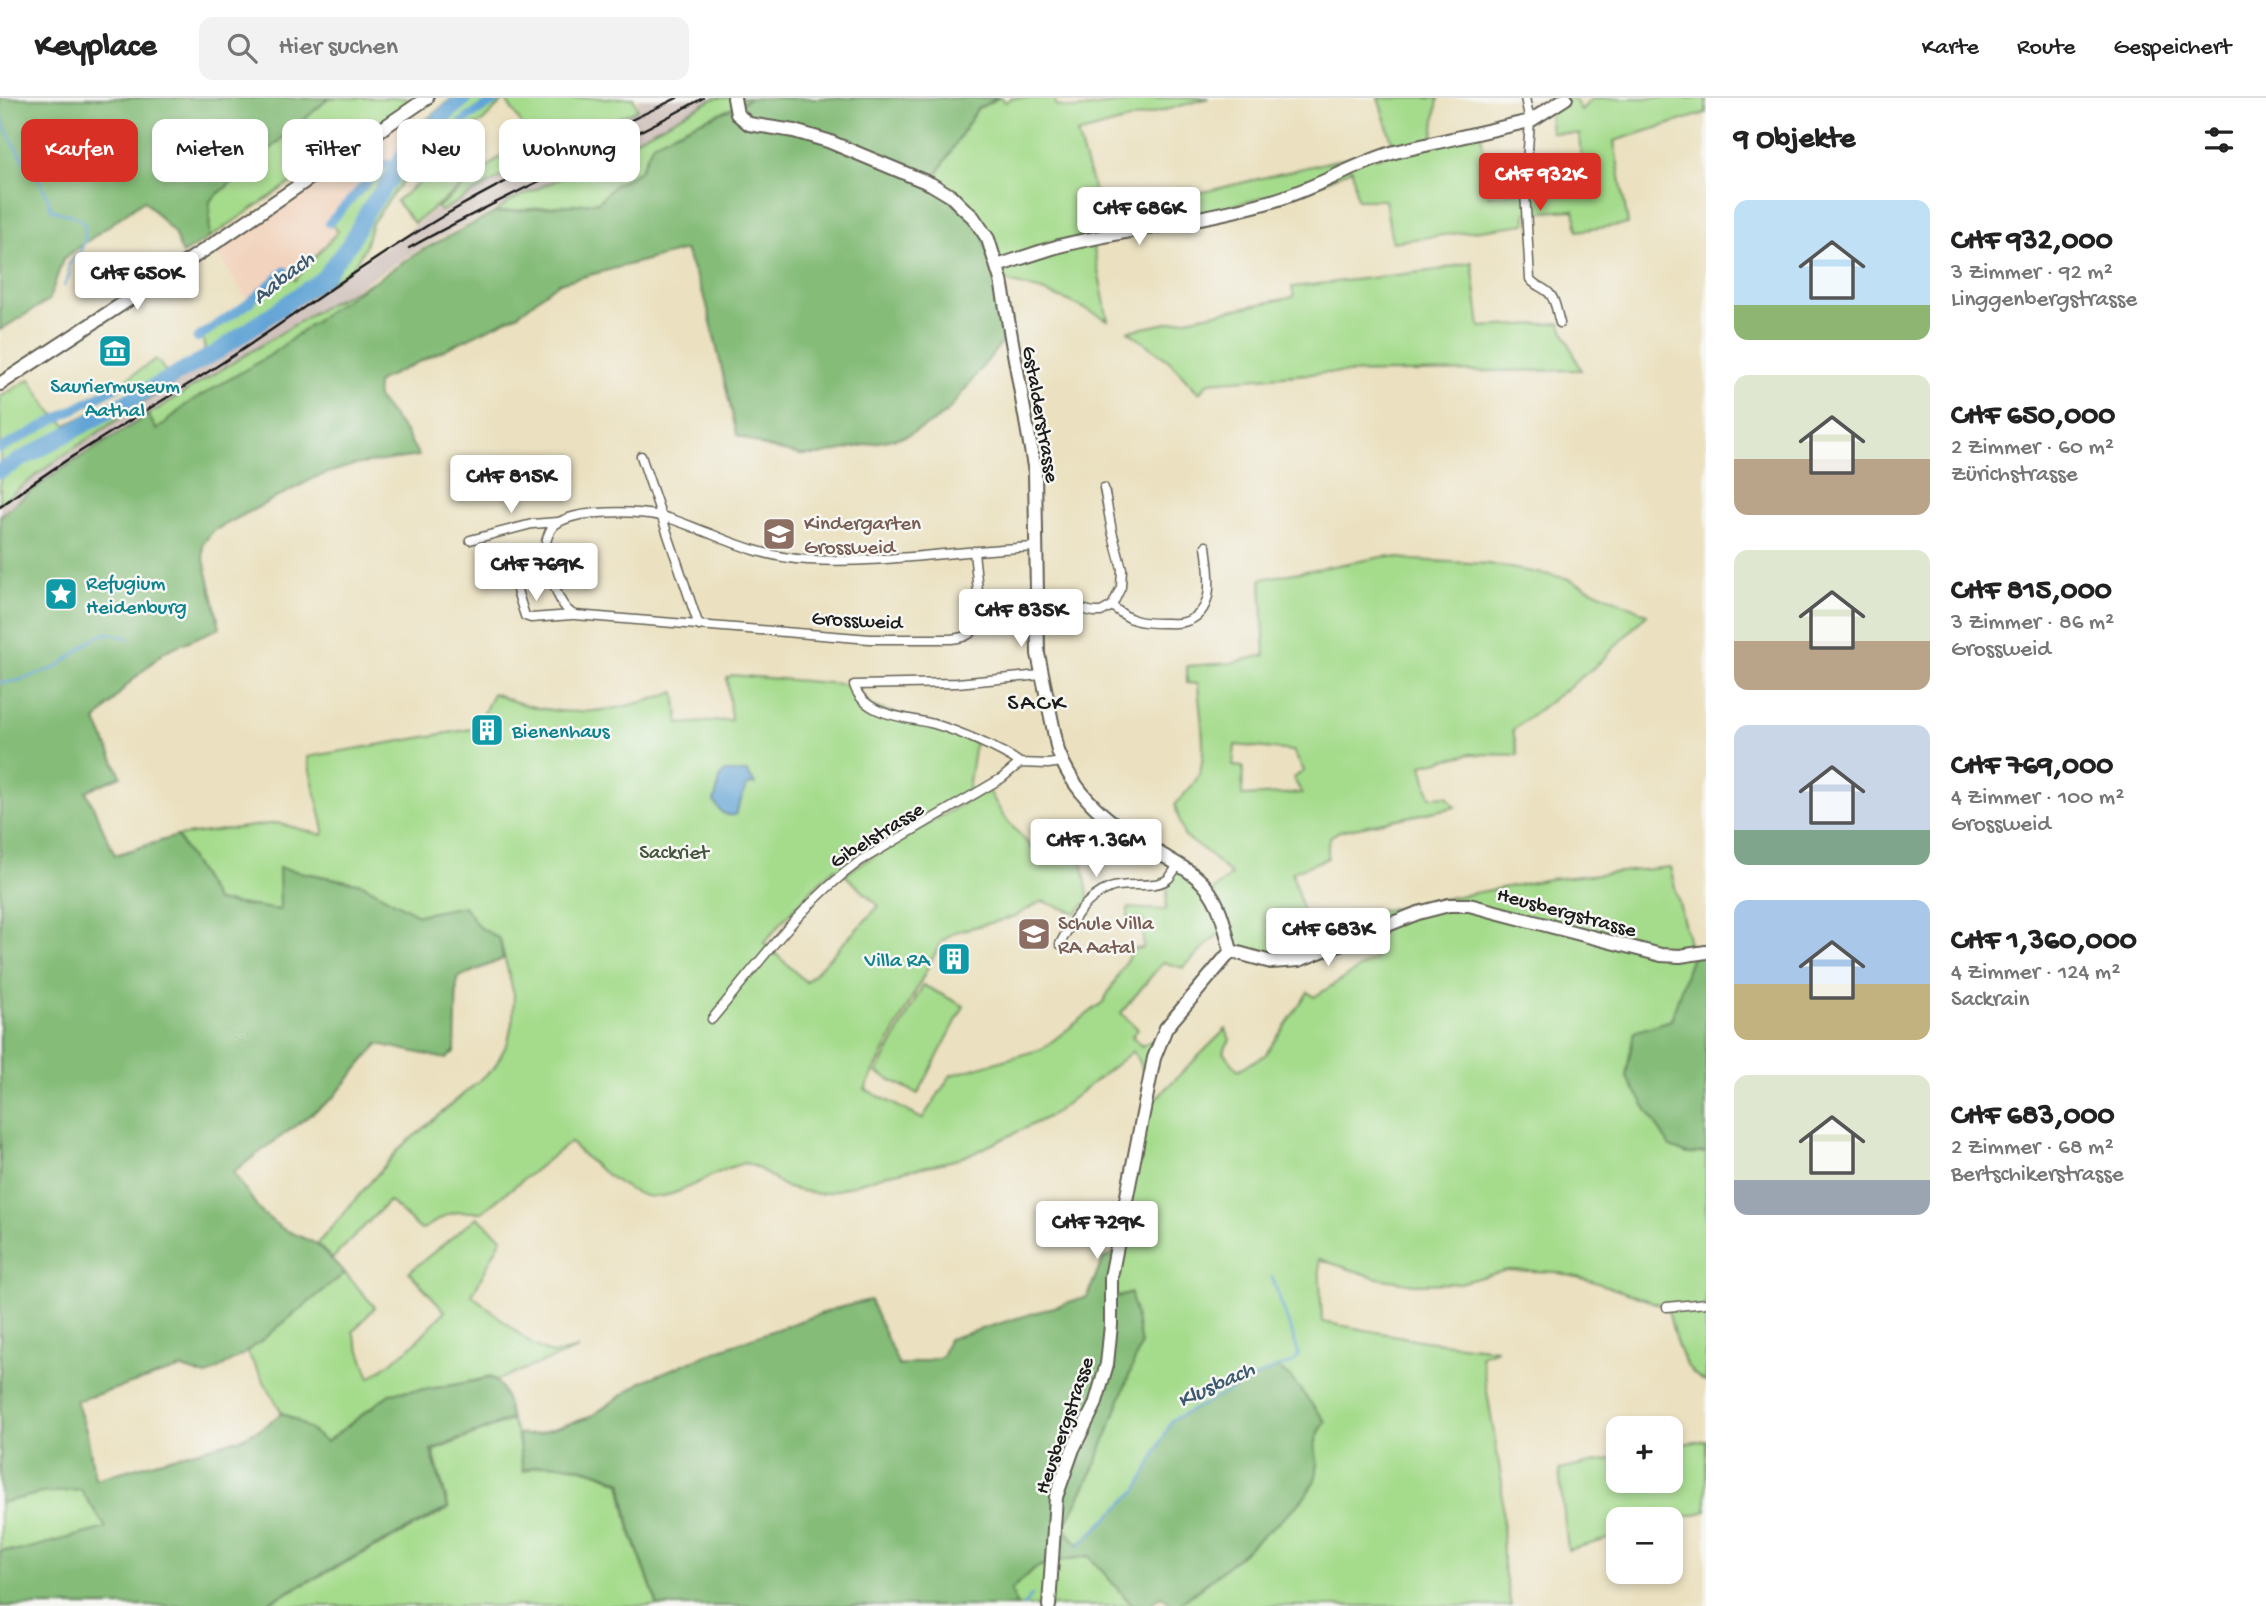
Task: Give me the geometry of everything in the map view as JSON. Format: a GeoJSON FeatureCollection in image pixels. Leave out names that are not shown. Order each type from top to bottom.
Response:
{"type":"FeatureCollection","features":[{"type":"Feature","properties":{"kind":"street"},"geometry":{"type":"LineString","coordinates":[[0,384],[118,304],[212,245],[427,98]]}},
{"type":"Feature","properties":{"kind":"street"},"geometry":{"type":"LineString","coordinates":[[1525,98],[1530,121],[1525,191],[1530,278],[1535,286],[1548,291],[1552,296],[1560,323]]}},
{"type":"Feature","properties":{"kind":"street"},"geometry":{"type":"LineString","coordinates":[[997,266],[1063,245],[1272,201],[1309,189],[1375,158],[1530,121],[1566,98]]}},
{"type":"Feature","properties":{"kind":"street","name":"Gstalderstrasse"},"geometry":{"type":"LineString","coordinates":[[735,103],[743,120],[749,124],[794,131],[828,141],[931,184],[951,196],[973,217],[988,239],[997,266],[1035,472],[1041,675],[1062,762],[1077,787],[1105,818],[1121,831],[1198,878],[1221,913],[1231,951]]}},
{"type":"Feature","properties":{"kind":"street"},"geometry":{"type":"LineString","coordinates":[[641,456],[699,626]]}},
{"type":"Feature","properties":{"kind":"street"},"geometry":{"type":"LineString","coordinates":[[1037,605],[1063,605],[1094,612],[1101,612],[1112,606],[1121,587],[1122,569],[1104,488]]}},
{"type":"Feature","properties":{"kind":"street"},"geometry":{"type":"LineString","coordinates":[[470,540],[532,524],[558,522],[600,513],[628,513],[661,516],[748,549],[793,559],[858,560],[1036,547]]}},
{"type":"Feature","properties":{"kind":"street"},"geometry":{"type":"LineString","coordinates":[[558,522],[548,534],[547,550],[562,605],[575,615]]}},
{"type":"Feature","properties":{"kind":"street"},"geometry":{"type":"LineString","coordinates":[[1112,606],[1124,616],[1141,623],[1182,623],[1196,617],[1205,605],[1211,580],[1206,546]]}},
{"type":"Feature","properties":{"kind":"street","name":"Grossweid"},"geometry":{"type":"LineString","coordinates":[[512,571],[525,616],[531,618],[575,615],[870,639],[951,639],[964,637],[972,631],[977,622],[974,551]]}},
{"type":"Feature","properties":{"kind":"street"},"geometry":{"type":"LineString","coordinates":[[1041,675],[957,683],[854,685],[860,698],[876,709],[936,725],[1020,763],[1062,762]]}},
{"type":"Feature","properties":{"kind":"street","name":"Gibelstrasse"},"geometry":{"type":"LineString","coordinates":[[712,1019],[807,906],[842,874],[1002,778],[1020,763]]}},
{"type":"Feature","properties":{"kind":"street"},"geometry":{"type":"LineString","coordinates":[[1060,944],[1076,914],[1089,900],[1122,884],[1158,883],[1168,880],[1178,865]]}},
{"type":"Feature","properties":{"kind":"street","name":"Heusbergstrasse"},"geometry":{"type":"LineString","coordinates":[[1048,1606],[1056,1497],[1073,1449],[1095,1405],[1107,1364],[1111,1325],[1111,1277],[1154,1058],[1172,1020],[1231,951],[1271,961],[1298,960],[1312,957],[1419,913],[1449,905],[1469,905],[1661,956],[1706,952]]}},
{"type":"Feature","properties":{"kind":"street"},"geometry":{"type":"LineString","coordinates":[[1667,1307],[1706,1303]]}},
{"type":"Feature","properties":{"kind":"shaded area"},"geometry":{"type":"Polygon","coordinates":[[[638,98],[715,98],[640,138],[640,119],[617,119],[638,109],[638,98]]]}},
{"type":"Feature","properties":{"kind":"shaded area"},"geometry":{"type":"Polygon","coordinates":[[[414,113],[417,119],[405,119],[414,113]]]}},
{"type":"Feature","properties":{"kind":"shaded area"},"geometry":{"type":"Polygon","coordinates":[[[397,124],[397,155],[383,172],[383,134],[397,124]]]}},
{"type":"Feature","properties":{"kind":"shaded area"},"geometry":{"type":"Polygon","coordinates":[[[499,178],[499,182],[549,182],[422,247],[64,468],[24,495],[0,516],[0,503],[58,459],[141,404],[224,354],[407,232],[437,208],[441,211],[499,178]]]}},
{"type":"Feature","properties":{"kind":"shaded area"},"geometry":{"type":"Polygon","coordinates":[[[311,182],[372,182],[328,221],[339,231],[294,281],[283,270],[248,301],[216,251],[311,182]]]}},
{"type":"Feature","properties":{"kind":"green space"},"geometry":{"type":"Polygon","coordinates":[[[0,98],[329,98],[305,119],[282,119],[282,139],[268,151],[268,119],[152,119],[152,182],[232,182],[210,201],[209,238],[182,254],[174,233],[144,200],[63,259],[49,300],[0,330],[0,98]]]}},
{"type":"Feature","properties":{"kind":"green space"},"geometry":{"type":"Polygon","coordinates":[[[329,98],[416,98],[383,120],[305,119],[329,98]]]}},
{"type":"Feature","properties":{"kind":"green space"},"geometry":{"type":"Polygon","coordinates":[[[452,98],[633,98],[638,109],[617,119],[518,119],[505,99],[485,119],[427,119],[452,98]]]}},
{"type":"Feature","properties":{"kind":"green space"},"geometry":{"type":"Polygon","coordinates":[[[715,98],[750,98],[654,143],[640,171],[640,137],[715,98]]]}},
{"type":"Feature","properties":{"kind":"green space"},"geometry":{"type":"Polygon","coordinates":[[[750,98],[998,98],[977,109],[931,184],[981,228],[1009,333],[948,411],[932,423],[906,436],[819,455],[800,455],[766,447],[737,435],[706,301],[685,250],[559,283],[517,315],[377,384],[377,397],[405,432],[419,456],[353,465],[316,477],[213,531],[203,544],[203,555],[220,628],[165,651],[126,686],[96,721],[121,776],[86,791],[115,855],[177,836],[216,901],[280,910],[279,868],[362,884],[418,915],[464,906],[478,926],[500,939],[503,959],[457,978],[455,1051],[446,1059],[378,1044],[333,1098],[233,1172],[261,1212],[281,1228],[317,1244],[345,1273],[247,1352],[206,1376],[182,1368],[76,1401],[87,1433],[95,1479],[242,1438],[262,1428],[282,1413],[298,1421],[326,1442],[391,1393],[490,1378],[502,1390],[511,1419],[431,1450],[448,1508],[261,1606],[0,1606],[0,1552],[18,1551],[106,1528],[81,1490],[42,1493],[0,1503],[0,516],[53,475],[148,415],[157,430],[187,404],[269,356],[333,308],[422,250],[494,213],[598,202],[620,182],[640,182],[640,171],[653,143],[750,98]]]}},
{"type":"Feature","properties":{"kind":"green space"},"geometry":{"type":"Polygon","coordinates":[[[998,98],[1005,102],[1012,98],[1055,98],[1056,106],[1077,109],[1151,98],[1209,98],[1077,134],[1102,216],[1362,154],[1375,158],[1395,151],[1378,98],[1438,98],[1432,142],[1481,132],[1489,196],[1583,181],[1579,134],[1551,132],[1549,111],[1566,98],[1574,98],[1581,111],[1592,98],[1706,98],[1706,113],[1614,141],[1628,224],[1578,231],[1574,210],[1526,213],[1526,224],[1392,242],[1385,200],[1357,200],[1352,169],[1322,183],[1092,240],[1108,320],[1042,291],[1001,280],[931,184],[977,109],[998,98]]]}},
{"type":"Feature","properties":{"kind":"green space"},"geometry":{"type":"Polygon","coordinates":[[[282,139],[282,182],[292,182],[209,238],[210,201],[232,182],[268,182],[268,151],[282,139]]]}},
{"type":"Feature","properties":{"kind":"green space"},"geometry":{"type":"Polygon","coordinates":[[[397,155],[397,182],[402,182],[372,223],[365,247],[353,267],[224,354],[141,404],[58,459],[0,503],[0,397],[30,379],[49,409],[66,425],[135,392],[128,378],[156,359],[166,372],[141,388],[205,353],[202,332],[248,301],[283,270],[295,280],[338,231],[328,221],[364,182],[383,182],[383,164],[393,163],[397,155]]]}},
{"type":"Feature","properties":{"kind":"green space"},"geometry":{"type":"Polygon","coordinates":[[[499,158],[499,178],[441,211],[437,208],[469,182],[485,182],[485,169],[499,158]]]}},
{"type":"Feature","properties":{"kind":"green space"},"geometry":{"type":"Polygon","coordinates":[[[420,182],[467,182],[414,223],[396,201],[420,182]]]}},
{"type":"Feature","properties":{"kind":"green space"},"geometry":{"type":"Polygon","coordinates":[[[552,182],[620,182],[599,202],[494,213],[510,201],[552,182]]]}},
{"type":"Feature","properties":{"kind":"green space"},"geometry":{"type":"Polygon","coordinates":[[[1472,262],[1480,327],[1560,323],[1581,370],[1321,373],[1209,382],[1199,393],[1169,361],[1128,331],[1294,297],[1292,287],[1438,270],[1472,262]]]}},
{"type":"Feature","properties":{"kind":"green space"},"geometry":{"type":"Polygon","coordinates":[[[372,282],[269,356],[187,404],[157,430],[148,415],[328,304],[372,282]]]}},
{"type":"Feature","properties":{"kind":"green space","name":"Sackriet"},"geometry":{"type":"Polygon","coordinates":[[[1387,556],[1488,564],[1566,578],[1647,614],[1597,665],[1513,730],[1518,755],[1470,754],[1422,765],[1430,797],[1447,796],[1455,807],[1340,831],[1331,836],[1328,858],[1292,872],[1308,922],[1301,927],[1312,957],[1299,960],[1240,954],[1225,928],[1183,968],[1163,962],[1121,1013],[1138,1029],[1132,1036],[1141,1046],[1151,1041],[1160,1041],[1149,1082],[1133,1051],[1052,1115],[974,1153],[818,1194],[787,1188],[756,1167],[745,1163],[674,1193],[657,1197],[644,1195],[620,1184],[570,1142],[482,1212],[447,1215],[421,1230],[389,1201],[332,1259],[317,1244],[399,1149],[494,1068],[508,1042],[513,1018],[514,995],[500,940],[478,926],[464,906],[418,915],[362,884],[280,868],[280,910],[216,901],[177,836],[277,823],[323,835],[307,757],[477,728],[493,693],[539,708],[584,712],[629,706],[675,692],[679,724],[731,720],[727,678],[732,675],[854,685],[870,706],[935,725],[975,742],[967,796],[841,872],[835,868],[781,923],[764,943],[806,982],[879,906],[845,875],[988,789],[1004,817],[1042,859],[1080,848],[1089,900],[1076,913],[1042,901],[1014,917],[955,932],[941,942],[865,1089],[922,1119],[951,1075],[1042,1049],[1103,1002],[1133,949],[1143,948],[1144,921],[1128,919],[1128,908],[1166,910],[1168,880],[1178,865],[1210,893],[1231,875],[1208,853],[1184,836],[1175,805],[1197,778],[1203,754],[1198,684],[1187,683],[1187,666],[1231,663],[1265,655],[1261,579],[1387,556]],[[1235,745],[1233,766],[1243,767],[1242,796],[1302,793],[1293,778],[1304,771],[1293,751],[1235,745]]]}},
{"type":"Feature","properties":{"kind":"green space"},"geometry":{"type":"Polygon","coordinates":[[[1670,867],[1692,955],[1671,1020],[1687,1154],[1706,1152],[1706,1382],[1689,1369],[1683,1360],[1667,1307],[1589,1280],[1555,1272],[1507,1270],[1460,1283],[1414,1284],[1377,1278],[1319,1259],[1322,1322],[1425,1341],[1497,1349],[1481,1355],[1502,1482],[1503,1565],[1511,1606],[1177,1606],[1209,1582],[1302,1501],[1318,1465],[1314,1447],[1319,1431],[1172,1420],[1138,1489],[1079,1546],[1064,1528],[1095,1466],[1131,1293],[1110,1300],[1143,1111],[1226,1029],[1230,1040],[1223,1052],[1238,1070],[1265,1055],[1308,992],[1314,997],[1377,957],[1366,934],[1378,929],[1373,912],[1549,879],[1670,867]]]}},
{"type":"Feature","properties":{"kind":"green space"},"geometry":{"type":"Polygon","coordinates":[[[1706,952],[1706,1152],[1687,1154],[1670,1147],[1626,1076],[1634,1032],[1671,1020],[1692,955],[1706,952]]]}},
{"type":"Feature","properties":{"kind":"green space"},"geometry":{"type":"Polygon","coordinates":[[[923,985],[964,1006],[918,1094],[877,1073],[923,985]]]}},
{"type":"Feature","properties":{"kind":"green space"},"geometry":{"type":"Polygon","coordinates":[[[477,1217],[502,1238],[472,1295],[533,1345],[552,1354],[578,1349],[497,1380],[490,1377],[449,1386],[391,1393],[326,1442],[298,1421],[282,1413],[247,1352],[345,1273],[375,1307],[353,1332],[370,1378],[410,1348],[445,1311],[409,1272],[477,1217]]]}},
{"type":"Feature","properties":{"kind":"green space"},"geometry":{"type":"Polygon","coordinates":[[[1115,1252],[1111,1299],[1131,1293],[1141,1344],[1095,1466],[1064,1528],[1079,1545],[1138,1489],[1172,1420],[1277,1367],[1290,1377],[1326,1422],[1316,1439],[1317,1474],[1303,1498],[1241,1555],[1177,1606],[1161,1596],[1147,1606],[1132,1605],[1089,1556],[1052,1562],[1035,1568],[1011,1590],[1017,1606],[658,1606],[631,1531],[621,1482],[598,1472],[573,1466],[548,1465],[523,1470],[518,1434],[540,1433],[590,1417],[643,1381],[718,1350],[834,1309],[870,1300],[899,1366],[942,1357],[948,1339],[1087,1297],[1103,1259],[1115,1252]]]}},
{"type":"Feature","properties":{"kind":"green space"},"geometry":{"type":"Polygon","coordinates":[[[511,1420],[517,1433],[523,1471],[537,1466],[569,1466],[592,1471],[620,1483],[630,1531],[658,1606],[262,1606],[449,1509],[433,1451],[511,1420]]]}},
{"type":"Feature","properties":{"kind":"green space"},"geometry":{"type":"Polygon","coordinates":[[[1706,1440],[1706,1511],[1683,1518],[1683,1507],[1606,1507],[1606,1540],[1568,1550],[1559,1470],[1606,1460],[1606,1493],[1683,1493],[1683,1444],[1706,1440]]]}},
{"type":"Feature","properties":{"kind":"green space"},"geometry":{"type":"Polygon","coordinates":[[[81,1490],[106,1528],[18,1551],[0,1552],[0,1503],[42,1493],[81,1490]]]}},
{"type":"Feature","properties":{"kind":"green space"},"geometry":{"type":"Polygon","coordinates":[[[1089,1556],[1135,1606],[1017,1606],[1010,1591],[1035,1568],[1052,1562],[1089,1556]]]}},
{"type":"Feature","properties":{"kind":"water"},"geometry":{"type":"Polygon","coordinates":[[[725,772],[747,772],[755,784],[747,785],[735,815],[723,813],[714,802],[721,776],[725,772]]]}},
{"type":"Feature","properties":{"kind":"waterway","name":"Aabach"},"geometry":{"type":"LineString","coordinates":[[0,471],[217,352],[323,278],[350,243],[407,149],[464,98]]}},
{"type":"Feature","properties":{"kind":"waterway"},"geometry":{"type":"LineString","coordinates":[[329,223],[382,166],[386,164],[407,167],[469,117],[499,98]]}},
{"type":"Feature","properties":{"kind":"waterway"},"geometry":{"type":"LineString","coordinates":[[0,110],[13,143],[42,183],[52,210],[77,217],[85,225],[85,241],[80,252],[69,264],[69,276],[64,286]]}},
{"type":"Feature","properties":{"kind":"waterway"},"geometry":{"type":"LineString","coordinates":[[197,338],[245,306],[285,271]]}},
{"type":"Feature","properties":{"kind":"waterway"},"geometry":{"type":"LineString","coordinates":[[0,449],[118,386]]}},
{"type":"Feature","properties":{"kind":"waterway"},"geometry":{"type":"LineString","coordinates":[[0,683],[17,681],[56,668],[96,637],[109,633],[129,638]]}},
{"type":"Feature","properties":{"kind":"waterway","name":"Klusbach"},"geometry":{"type":"LineString","coordinates":[[1079,1546],[1138,1489],[1172,1420],[1277,1367],[1293,1363],[1299,1354],[1272,1277]]}},
{"type":"Feature","properties":{"kind":"waterway","name":"Klusbach"},"geometry":{"type":"LineString","coordinates":[[1023,1606],[1032,1595]]}},
{"type":"Feature","properties":{"kind":"railway"},"geometry":{"type":"LineString","coordinates":[[0,507],[55,468],[228,359],[445,215],[531,169],[677,98]]}},
{"type":"Feature","properties":{"kind":"railway"},"geometry":{"type":"LineString","coordinates":[[409,248],[703,98]]}},
{"type":"Feature","properties":{"kind":"place","name":"Sauriermuseum Aathal"},"geometry":{"type":"Point","coordinates":[115,351]}},
{"type":"Feature","properties":{"kind":"place","name":"Kindergarten Grossweid"},"geometry":{"type":"Point","coordinates":[779,534]}},
{"type":"Feature","properties":{"kind":"place","name":"Refugium Heidenburg"},"geometry":{"type":"Point","coordinates":[61,594]}},
{"type":"Feature","properties":{"kind":"place","name":"Bienenhaus"},"geometry":{"type":"Point","coordinates":[487,730]}},
{"type":"Feature","properties":{"kind":"place","name":"Schule Villa RA Aatal"},"geometry":{"type":"Point","coordinates":[1034,934]}},
{"type":"Feature","properties":{"kind":"place","name":"Villa RA"},"geometry":{"type":"Point","coordinates":[954,959]}},
{"type":"Feature","properties":{"kind":"district","name":"SACK"},"geometry":{"type":"Point","coordinates":[1037,701]}}]}
